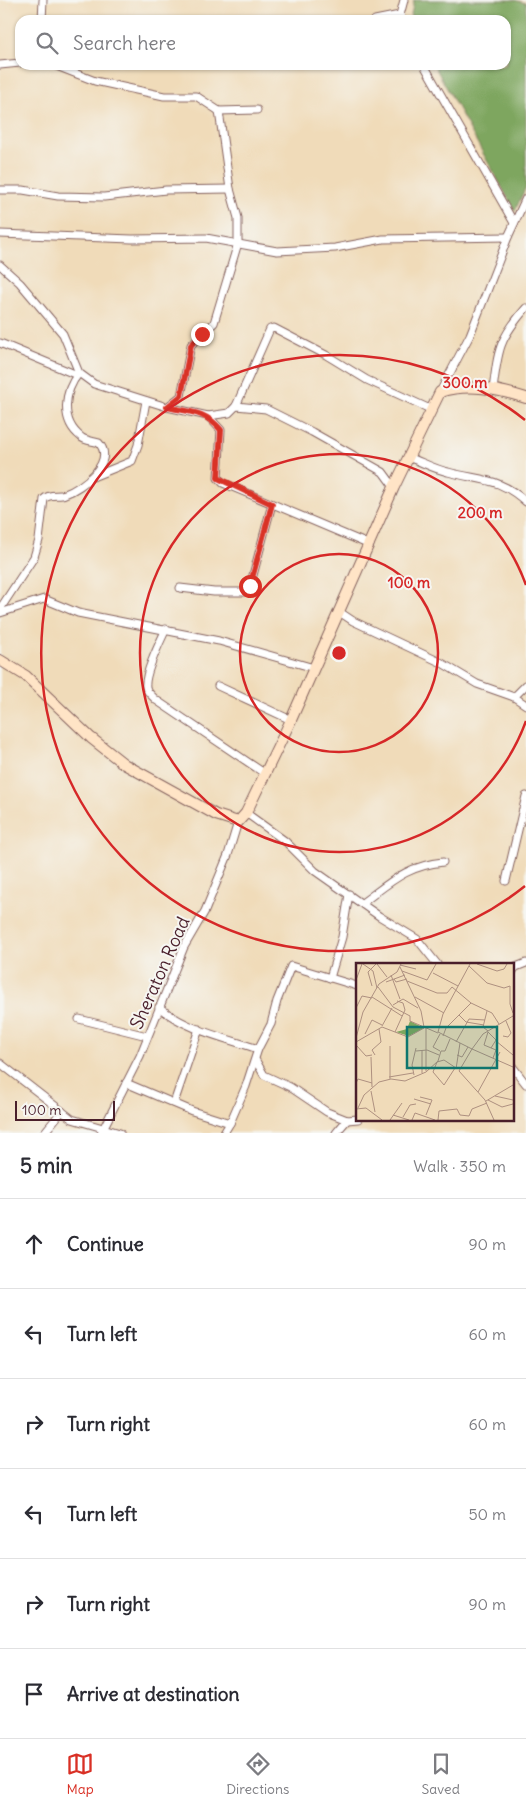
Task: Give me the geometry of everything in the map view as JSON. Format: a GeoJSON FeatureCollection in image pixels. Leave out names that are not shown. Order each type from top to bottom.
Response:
{"type":"FeatureCollection","features":[{"type":"Feature","properties":{"kind":"street"},"geometry":{"type":"LineString","coordinates":[[42,15],[43,0]]}},
{"type":"Feature","properties":{"kind":"street"},"geometry":{"type":"LineString","coordinates":[[401,15],[404,0]]}},
{"type":"Feature","properties":{"kind":"street"},"geometry":{"type":"LineString","coordinates":[[0,65],[15,64]]}},
{"type":"Feature","properties":{"kind":"street"},"geometry":{"type":"LineString","coordinates":[[67,70],[95,81],[164,96],[196,96],[219,111],[257,110]]}},
{"type":"Feature","properties":{"kind":"street"},"geometry":{"type":"LineString","coordinates":[[427,70],[514,223]]}},
{"type":"Feature","properties":{"kind":"street"},"geometry":{"type":"LineString","coordinates":[[167,407],[181,396],[191,345],[214,323],[238,243],[238,218],[230,189],[219,111]]}},
{"type":"Feature","properties":{"kind":"street"},"geometry":{"type":"LineString","coordinates":[[0,190],[23,190],[58,196],[104,197],[166,190],[230,189]]}},
{"type":"Feature","properties":{"kind":"street"},"geometry":{"type":"LineString","coordinates":[[0,660],[26,676],[91,738],[124,764],[216,815],[238,822],[246,813],[291,720],[430,409],[470,335],[514,223],[524,211],[526,198]]}},
{"type":"Feature","properties":{"kind":"street"},"geometry":{"type":"LineString","coordinates":[[0,234],[132,239],[206,238],[238,243],[261,250],[277,251],[334,248],[383,239],[508,237]]}},
{"type":"Feature","properties":{"kind":"street"},"geometry":{"type":"LineString","coordinates":[[0,265],[20,283],[63,334],[78,374],[68,395],[67,420],[82,438],[99,443],[104,451],[101,465],[90,479]]}},
{"type":"Feature","properties":{"kind":"street"},"geometry":{"type":"LineString","coordinates":[[493,390],[501,342],[508,329],[526,308]]}},
{"type":"Feature","properties":{"kind":"street"},"geometry":{"type":"LineString","coordinates":[[0,343],[78,374],[94,384],[167,407],[208,416],[229,413],[236,406],[262,352],[268,330],[274,328],[326,355],[366,380],[430,409]]}},
{"type":"Feature","properties":{"kind":"street"},"geometry":{"type":"LineString","coordinates":[[440,392],[454,387],[471,387],[526,398]]}},
{"type":"Feature","properties":{"kind":"street"},"geometry":{"type":"LineString","coordinates":[[0,608],[34,557],[39,540],[44,499],[48,496],[68,493],[90,479],[132,461],[138,445],[146,401]]}},
{"type":"Feature","properties":{"kind":"street"},"geometry":{"type":"LineString","coordinates":[[236,406],[266,409],[320,436],[383,472],[394,487]]}},
{"type":"Feature","properties":{"kind":"street"},"geometry":{"type":"LineString","coordinates":[[208,416],[221,430],[218,478],[272,504],[370,545]]}},
{"type":"Feature","properties":{"kind":"street"},"geometry":{"type":"LineString","coordinates":[[408,457],[446,472],[494,481],[510,488],[526,502]]}},
{"type":"Feature","properties":{"kind":"street"},"geometry":{"type":"LineString","coordinates":[[180,588],[230,593],[241,593],[248,590],[272,504]]}},
{"type":"Feature","properties":{"kind":"street"},"geometry":{"type":"LineString","coordinates":[[0,608],[44,599],[78,613],[219,641],[314,668]]}},
{"type":"Feature","properties":{"kind":"street"},"geometry":{"type":"LineString","coordinates":[[338,612],[353,622],[442,663],[477,684],[514,697],[526,705]]}},
{"type":"Feature","properties":{"kind":"street"},"geometry":{"type":"LineString","coordinates":[[166,629],[148,676],[146,687],[148,692],[156,700],[264,773]]}},
{"type":"Feature","properties":{"kind":"street"},"geometry":{"type":"LineString","coordinates":[[218,686],[291,720]]}},
{"type":"Feature","properties":{"kind":"street"},"geometry":{"type":"LineString","coordinates":[[514,697],[526,686]]}},
{"type":"Feature","properties":{"kind":"street"},"geometry":{"type":"LineString","coordinates":[[506,881],[526,796]]}},
{"type":"Feature","properties":{"kind":"street"},"geometry":{"type":"LineString","coordinates":[[246,813],[285,841],[315,871],[417,939],[436,963]]}},
{"type":"Feature","properties":{"kind":"street","name":"Sheraton Road"},"geometry":{"type":"LineString","coordinates":[[102,1130],[148,1036],[184,947],[205,911],[228,855],[238,822]]}},
{"type":"Feature","properties":{"kind":"street"},"geometry":{"type":"LineString","coordinates":[[362,903],[401,873],[427,864],[443,862]]}},
{"type":"Feature","properties":{"kind":"street"},"geometry":{"type":"LineString","coordinates":[[330,978],[342,937],[350,894]]}},
{"type":"Feature","properties":{"kind":"street"},"geometry":{"type":"LineString","coordinates":[[514,970],[526,962]]}},
{"type":"Feature","properties":{"kind":"street"},"geometry":{"type":"LineString","coordinates":[[224,1133],[256,1061],[258,1049],[271,1024],[277,1001],[291,966],[356,986]]}},
{"type":"Feature","properties":{"kind":"street"},"geometry":{"type":"LineString","coordinates":[[159,1007],[170,1016],[199,1029],[258,1049]]}},
{"type":"Feature","properties":{"kind":"street"},"geometry":{"type":"LineString","coordinates":[[78,1019],[148,1036]]}},
{"type":"Feature","properties":{"kind":"street"},"geometry":{"type":"LineString","coordinates":[[174,1104],[199,1029]]}},
{"type":"Feature","properties":{"kind":"street"},"geometry":{"type":"LineString","coordinates":[[256,1061],[264,1075],[290,1087],[327,1112],[347,1120],[356,1119]]}},
{"type":"Feature","properties":{"kind":"street"},"geometry":{"type":"LineString","coordinates":[[0,1063],[72,1119],[102,1130],[120,1133]]}},
{"type":"Feature","properties":{"kind":"street"},"geometry":{"type":"LineString","coordinates":[[514,1069],[526,1084]]}},
{"type":"Feature","properties":{"kind":"street"},"geometry":{"type":"LineString","coordinates":[[126,1083],[174,1104],[230,1123]]}},
{"type":"Feature","properties":{"kind":"street"},"geometry":{"type":"LineString","coordinates":[[44,1133],[62,1111]]}},
{"type":"Feature","properties":{"kind":"street"},"geometry":{"type":"LineString","coordinates":[[336,1133],[347,1120]]}},
{"type":"Feature","properties":{"kind":"green space"},"geometry":{"type":"Polygon","coordinates":[[[414,0],[514,0],[526,3],[526,187],[515,211],[437,70],[511,70],[511,15],[411,15],[414,0]]]}},
{"type":"Feature","properties":{"kind":"route"},"geometry":{"type":"LineString","coordinates":[[202,334],[191,345],[181,396],[167,407],[202,414],[215,422],[221,430],[218,478],[223,483],[272,504],[264,540],[250,586]]}}]}
